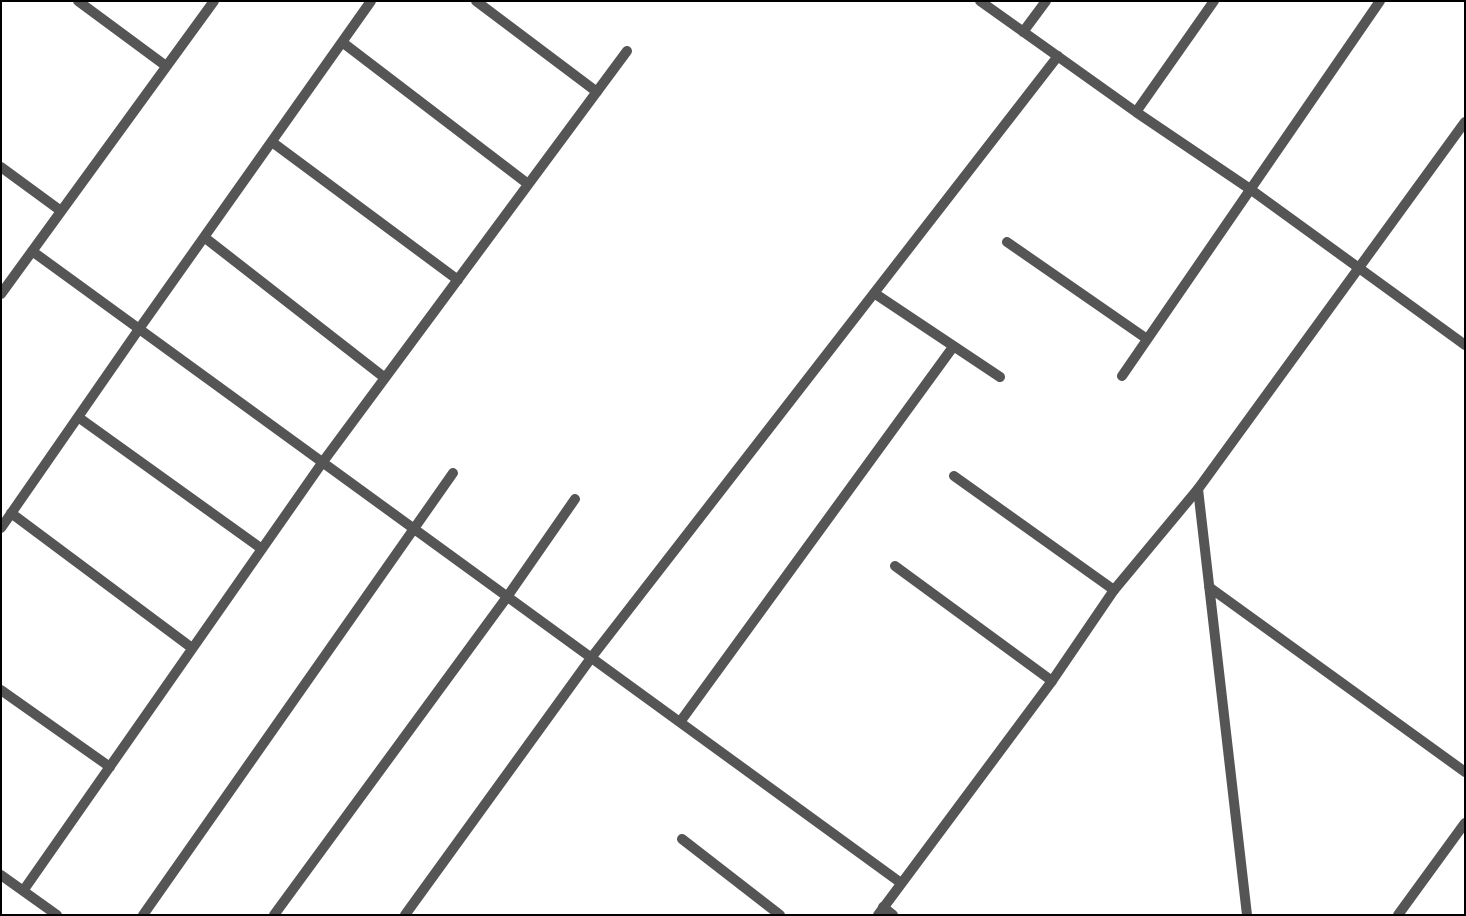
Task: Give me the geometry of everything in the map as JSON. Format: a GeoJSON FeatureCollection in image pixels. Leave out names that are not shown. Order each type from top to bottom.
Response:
{"type":"FeatureCollection","features":[{"type":"Feature","properties":{"kind":"street"},"geometry":{"type":"LineString","coordinates":[[78,1],[166,66]]}},
{"type":"Feature","properties":{"kind":"street"},"geometry":{"type":"LineString","coordinates":[[1,294],[214,1]]}},
{"type":"Feature","properties":{"kind":"street"},"geometry":{"type":"LineString","coordinates":[[1,528],[371,1]]}},
{"type":"Feature","properties":{"kind":"street"},"geometry":{"type":"LineString","coordinates":[[476,1],[597,92]]}},
{"type":"Feature","properties":{"kind":"street"},"geometry":{"type":"LineString","coordinates":[[980,1],[1136,112],[1250,189],[1465,345]]}},
{"type":"Feature","properties":{"kind":"street"},"geometry":{"type":"LineString","coordinates":[[1023,32],[1046,1]]}},
{"type":"Feature","properties":{"kind":"street"},"geometry":{"type":"LineString","coordinates":[[1136,112],[1214,1]]}},
{"type":"Feature","properties":{"kind":"street"},"geometry":{"type":"LineString","coordinates":[[1122,376],[1380,1]]}},
{"type":"Feature","properties":{"kind":"street"},"geometry":{"type":"LineString","coordinates":[[342,42],[528,184]]}},
{"type":"Feature","properties":{"kind":"street"},"geometry":{"type":"LineString","coordinates":[[23,891],[322,463],[627,51]]}},
{"type":"Feature","properties":{"kind":"street"},"geometry":{"type":"LineString","coordinates":[[404,915],[591,658],[1058,56]]}},
{"type":"Feature","properties":{"kind":"street"},"geometry":{"type":"LineString","coordinates":[[894,915],[881,911],[901,882],[1052,681],[1114,590],[1198,490],[1465,122]]}},
{"type":"Feature","properties":{"kind":"street"},"geometry":{"type":"LineString","coordinates":[[272,142],[458,280]]}},
{"type":"Feature","properties":{"kind":"street"},"geometry":{"type":"LineString","coordinates":[[1,167],[62,211]]}},
{"type":"Feature","properties":{"kind":"street"},"geometry":{"type":"LineString","coordinates":[[204,237],[385,378]]}},
{"type":"Feature","properties":{"kind":"street"},"geometry":{"type":"LineString","coordinates":[[1007,242],[1147,339]]}},
{"type":"Feature","properties":{"kind":"street"},"geometry":{"type":"LineString","coordinates":[[32,251],[901,882]]}},
{"type":"Feature","properties":{"kind":"street"},"geometry":{"type":"LineString","coordinates":[[874,293],[1000,377]]}},
{"type":"Feature","properties":{"kind":"street"},"geometry":{"type":"LineString","coordinates":[[680,722],[953,347]]}},
{"type":"Feature","properties":{"kind":"street"},"geometry":{"type":"LineString","coordinates":[[78,417],[262,548]]}},
{"type":"Feature","properties":{"kind":"street"},"geometry":{"type":"LineString","coordinates":[[143,915],[453,473]]}},
{"type":"Feature","properties":{"kind":"street"},"geometry":{"type":"LineString","coordinates":[[954,476],[1114,590]]}},
{"type":"Feature","properties":{"kind":"street"},"geometry":{"type":"LineString","coordinates":[[1198,490],[1247,915]]}},
{"type":"Feature","properties":{"kind":"street"},"geometry":{"type":"LineString","coordinates":[[274,915],[507,597],[575,498]]}},
{"type":"Feature","properties":{"kind":"street"},"geometry":{"type":"LineString","coordinates":[[11,514],[192,648]]}},
{"type":"Feature","properties":{"kind":"street"},"geometry":{"type":"LineString","coordinates":[[895,566],[1052,681]]}},
{"type":"Feature","properties":{"kind":"street"},"geometry":{"type":"LineString","coordinates":[[1209,587],[1465,772]]}},
{"type":"Feature","properties":{"kind":"street"},"geometry":{"type":"LineString","coordinates":[[1,690],[110,767]]}},
{"type":"Feature","properties":{"kind":"street"},"geometry":{"type":"LineString","coordinates":[[1398,915],[1465,823]]}},
{"type":"Feature","properties":{"kind":"street"},"geometry":{"type":"LineString","coordinates":[[682,839],[780,915]]}},
{"type":"Feature","properties":{"kind":"street"},"geometry":{"type":"LineString","coordinates":[[1,875],[57,915]]}}]}
